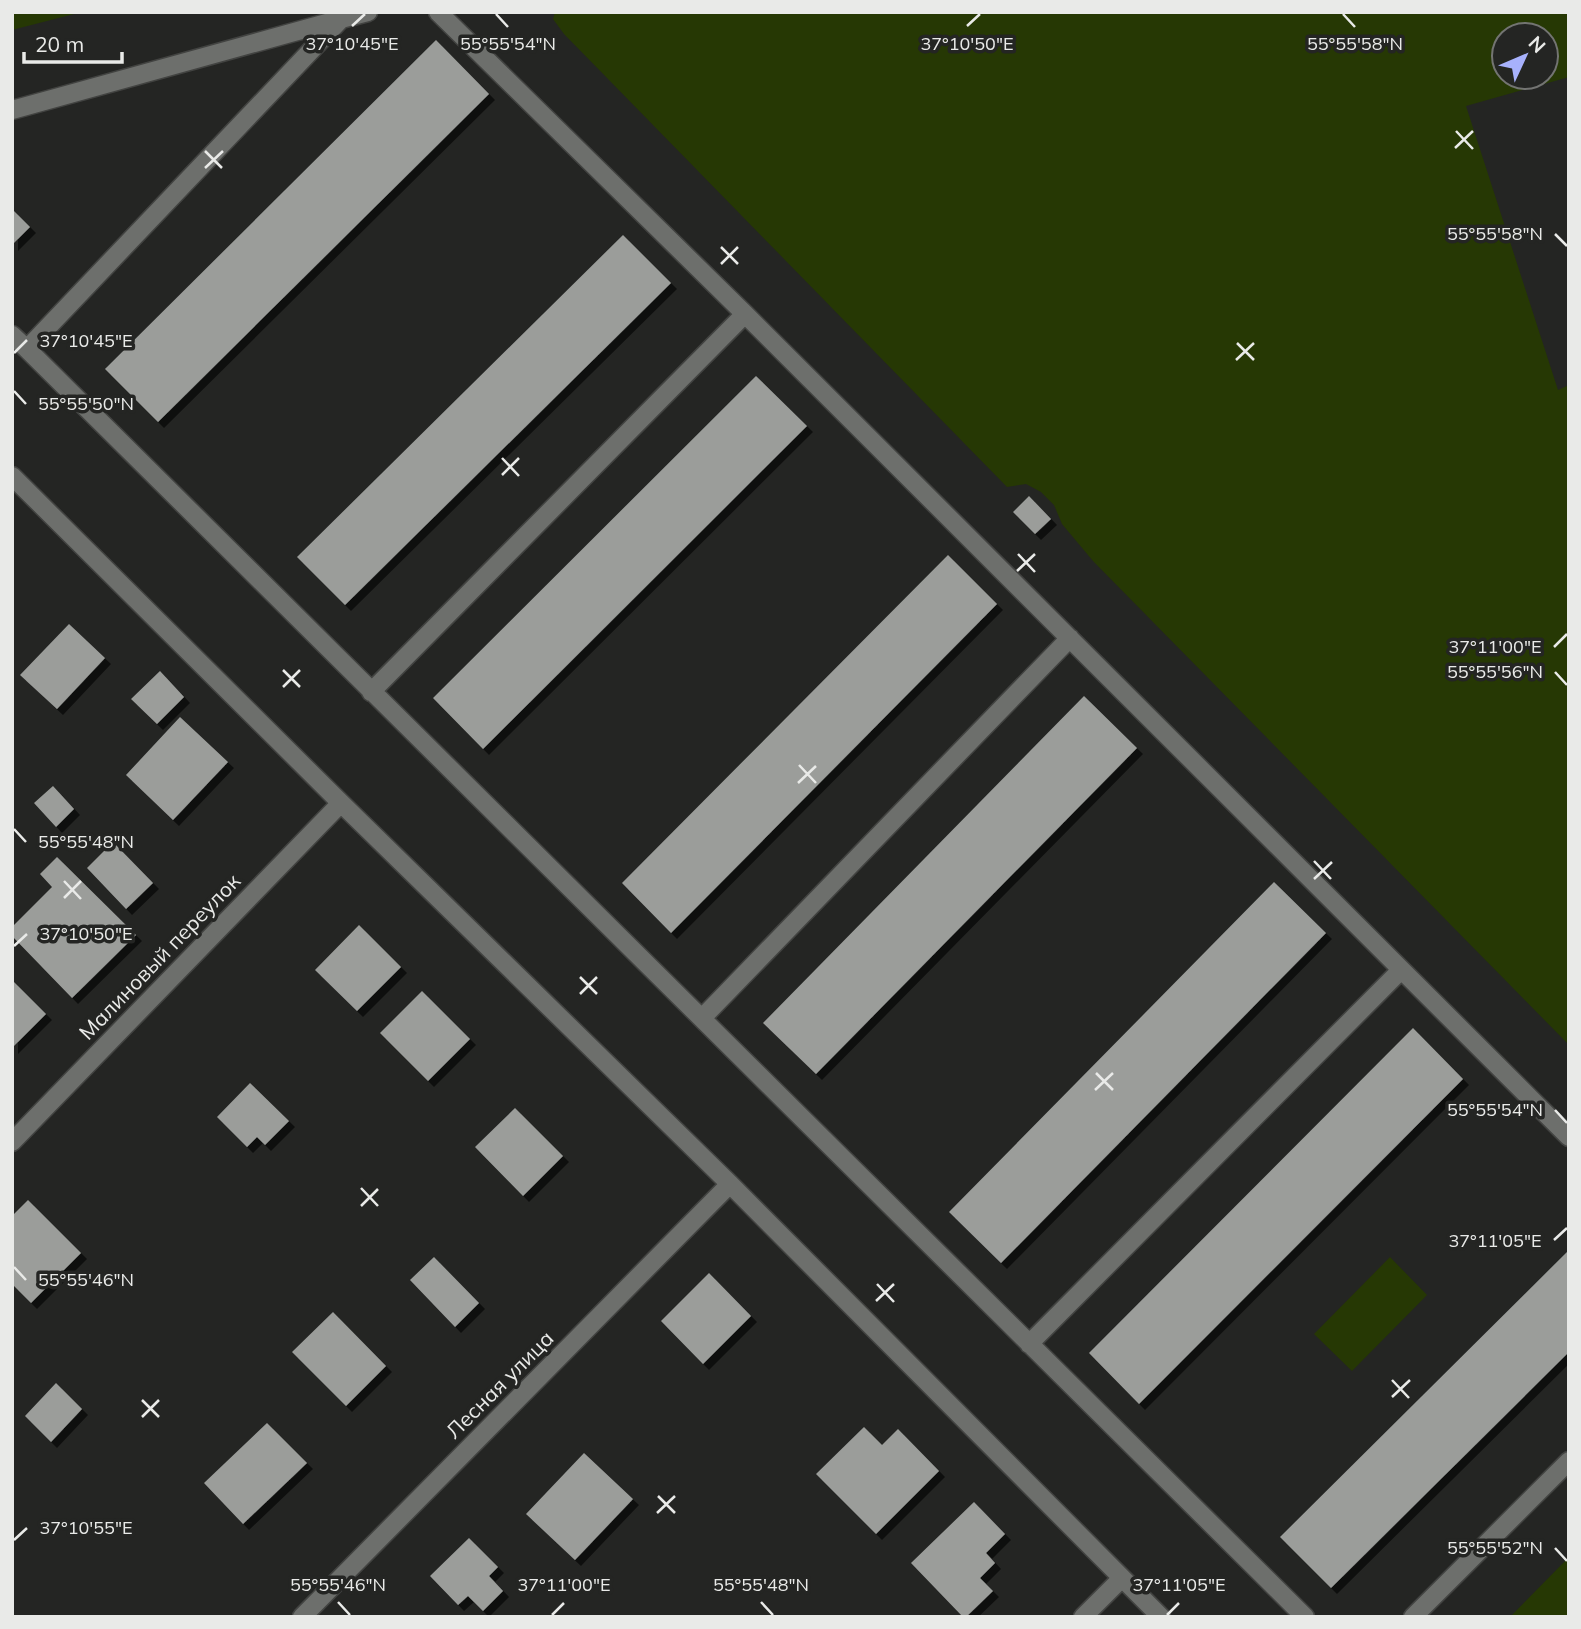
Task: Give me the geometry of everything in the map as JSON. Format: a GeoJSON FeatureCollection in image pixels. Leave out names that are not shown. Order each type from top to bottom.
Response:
{"type":"FeatureCollection","features":[{"type":"Feature","properties":{"kind":"street"},"geometry":{"type":"LineString","coordinates":[[12,110],[368,12]]}},
{"type":"Feature","properties":{"kind":"street"},"geometry":{"type":"LineString","coordinates":[[439,12],[1569,1137]]}},
{"type":"Feature","properties":{"kind":"street"},"geometry":{"type":"LineString","coordinates":[[27,349],[341,19]]}},
{"type":"Feature","properties":{"kind":"street"},"geometry":{"type":"LineString","coordinates":[[371,692],[745,314]]}},
{"type":"Feature","properties":{"kind":"street"},"geometry":{"type":"LineString","coordinates":[[12,335],[703,1017],[1305,1617]]}},
{"type":"Feature","properties":{"kind":"street"},"geometry":{"type":"LineString","coordinates":[[12,476],[730,1184],[1161,1617]]}},
{"type":"Feature","properties":{"kind":"street"},"geometry":{"type":"LineString","coordinates":[[703,1017],[1070,638]]}},
{"type":"Feature","properties":{"kind":"street","name":"Малиновый переулок"},"geometry":{"type":"LineString","coordinates":[[12,1142],[341,803]]}},
{"type":"Feature","properties":{"kind":"street"},"geometry":{"type":"LineString","coordinates":[[1029,1344],[1401,970]]}},
{"type":"Feature","properties":{"kind":"street","name":"Лесная улица"},"geometry":{"type":"LineString","coordinates":[[302,1617],[730,1184]]}},
{"type":"Feature","properties":{"kind":"street"},"geometry":{"type":"LineString","coordinates":[[1413,1617],[1569,1461]]}},
{"type":"Feature","properties":{"kind":"street"},"geometry":{"type":"LineString","coordinates":[[1083,1617],[1122,1578]]}},
{"type":"Feature","properties":{"kind":"green space"},"geometry":{"type":"Polygon","coordinates":[[[12,12],[82,12],[12,30],[12,12]]]}},
{"type":"Feature","properties":{"kind":"green space"},"geometry":{"type":"Polygon","coordinates":[[[555,12],[1569,12],[1569,77],[1560,80],[1560,21],[1490,21],[1490,91],[1519,91],[1466,106],[1558,390],[1569,385],[1569,1045],[1093,561],[1062,524],[1054,505],[1041,492],[1026,484],[1007,487],[564,34],[553,19],[555,12]]]}},
{"type":"Feature","properties":{"kind":"green space"},"geometry":{"type":"Polygon","coordinates":[[[1390,1257],[1427,1295],[1352,1371],[1314,1334],[1390,1257]]]}},
{"type":"Feature","properties":{"kind":"green space"},"geometry":{"type":"Polygon","coordinates":[[[1569,1557],[1569,1617],[1510,1617],[1569,1557]]]}},
{"type":"Feature","properties":{"kind":"building"},"geometry":{"type":"Polygon","coordinates":[[[436,40],[489,94],[158,422],[105,369],[436,40]]]}},
{"type":"Feature","properties":{"kind":"building"},"geometry":{"type":"Polygon","coordinates":[[[12,209],[30,227],[12,245],[12,209]]]}},
{"type":"Feature","properties":{"kind":"building"},"geometry":{"type":"Polygon","coordinates":[[[623,235],[671,283],[345,605],[297,557],[623,235]]]}},
{"type":"Feature","properties":{"kind":"building"},"geometry":{"type":"Polygon","coordinates":[[[756,376],[807,426],[483,749],[433,698],[756,376]]]}},
{"type":"Feature","properties":{"kind":"building"},"geometry":{"type":"Polygon","coordinates":[[[1029,496],[1051,519],[1035,534],[1013,512],[1029,496]]]}},
{"type":"Feature","properties":{"kind":"building"},"geometry":{"type":"Polygon","coordinates":[[[948,555],[997,604],[671,933],[622,883],[948,555]]]}},
{"type":"Feature","properties":{"kind":"building"},"geometry":{"type":"Polygon","coordinates":[[[69,624],[105,658],[57,709],[20,675],[69,624]]]}},
{"type":"Feature","properties":{"kind":"building"},"geometry":{"type":"Polygon","coordinates":[[[160,671],[184,697],[157,724],[131,699],[160,671]]]}},
{"type":"Feature","properties":{"kind":"building"},"geometry":{"type":"Polygon","coordinates":[[[1084,696],[1137,748],[816,1074],[763,1023],[1084,696]]]}},
{"type":"Feature","properties":{"kind":"building"},"geometry":{"type":"Polygon","coordinates":[[[180,717],[228,762],[173,820],[126,775],[180,717]]]}},
{"type":"Feature","properties":{"kind":"building"},"geometry":{"type":"Polygon","coordinates":[[[53,786],[74,809],[56,827],[34,803],[53,786]]]}},
{"type":"Feature","properties":{"kind":"building"},"geometry":{"type":"Polygon","coordinates":[[[113,842],[153,883],[126,909],[87,868],[113,842]]]}},
{"type":"Feature","properties":{"kind":"building"},"geometry":{"type":"Polygon","coordinates":[[[57,857],[136,935],[72,998],[12,936],[12,927],[52,887],[40,874],[57,857]]]}},
{"type":"Feature","properties":{"kind":"building"},"geometry":{"type":"Polygon","coordinates":[[[1274,882],[1326,933],[1001,1263],[949,1212],[1274,882]]]}},
{"type":"Feature","properties":{"kind":"building"},"geometry":{"type":"Polygon","coordinates":[[[359,925],[401,967],[357,1011],[315,970],[359,925]]]}},
{"type":"Feature","properties":{"kind":"building"},"geometry":{"type":"Polygon","coordinates":[[[12,980],[46,1014],[12,1048],[12,980]]]}},
{"type":"Feature","properties":{"kind":"building"},"geometry":{"type":"Polygon","coordinates":[[[422,991],[470,1039],[428,1081],[380,1033],[422,991]]]}},
{"type":"Feature","properties":{"kind":"building"},"geometry":{"type":"Polygon","coordinates":[[[1413,1028],[1463,1079],[1139,1404],[1089,1353],[1413,1028]]]}},
{"type":"Feature","properties":{"kind":"building"},"geometry":{"type":"Polygon","coordinates":[[[250,1083],[289,1121],[265,1145],[257,1137],[247,1147],[217,1117],[250,1083]]]}},
{"type":"Feature","properties":{"kind":"building"},"geometry":{"type":"Polygon","coordinates":[[[515,1108],[563,1156],[523,1196],[475,1147],[515,1108]]]}},
{"type":"Feature","properties":{"kind":"building"},"geometry":{"type":"Polygon","coordinates":[[[28,1200],[81,1253],[31,1303],[12,1284],[12,1216],[28,1200]]]}},
{"type":"Feature","properties":{"kind":"building"},"geometry":{"type":"Polygon","coordinates":[[[1569,1250],[1569,1352],[1331,1588],[1280,1537],[1569,1250]]]}},
{"type":"Feature","properties":{"kind":"building"},"geometry":{"type":"Polygon","coordinates":[[[434,1257],[479,1303],[455,1327],[410,1280],[434,1257]]]}},
{"type":"Feature","properties":{"kind":"building"},"geometry":{"type":"Polygon","coordinates":[[[709,1273],[751,1316],[703,1364],[661,1321],[709,1273]]]}},
{"type":"Feature","properties":{"kind":"building"},"geometry":{"type":"Polygon","coordinates":[[[333,1312],[386,1366],[346,1406],[292,1352],[333,1312]]]}},
{"type":"Feature","properties":{"kind":"building"},"geometry":{"type":"Polygon","coordinates":[[[56,1383],[82,1409],[51,1442],[25,1416],[56,1383]]]}},
{"type":"Feature","properties":{"kind":"building"},"geometry":{"type":"Polygon","coordinates":[[[267,1423],[307,1463],[243,1524],[204,1483],[267,1423]]]}},
{"type":"Feature","properties":{"kind":"building"},"geometry":{"type":"Polygon","coordinates":[[[864,1427],[882,1445],[898,1429],[939,1471],[876,1534],[816,1474],[864,1427]]]}},
{"type":"Feature","properties":{"kind":"building"},"geometry":{"type":"Polygon","coordinates":[[[584,1453],[633,1499],[575,1560],[526,1514],[584,1453]]]}},
{"type":"Feature","properties":{"kind":"building"},"geometry":{"type":"Polygon","coordinates":[[[974,1502],[1005,1534],[986,1553],[995,1563],[980,1578],[993,1591],[963,1617],[911,1563],[974,1502]]]}},
{"type":"Feature","properties":{"kind":"building"},"geometry":{"type":"Polygon","coordinates":[[[469,1538],[498,1567],[489,1576],[503,1591],[483,1611],[468,1596],[458,1605],[430,1576],[469,1538]]]}}]}
